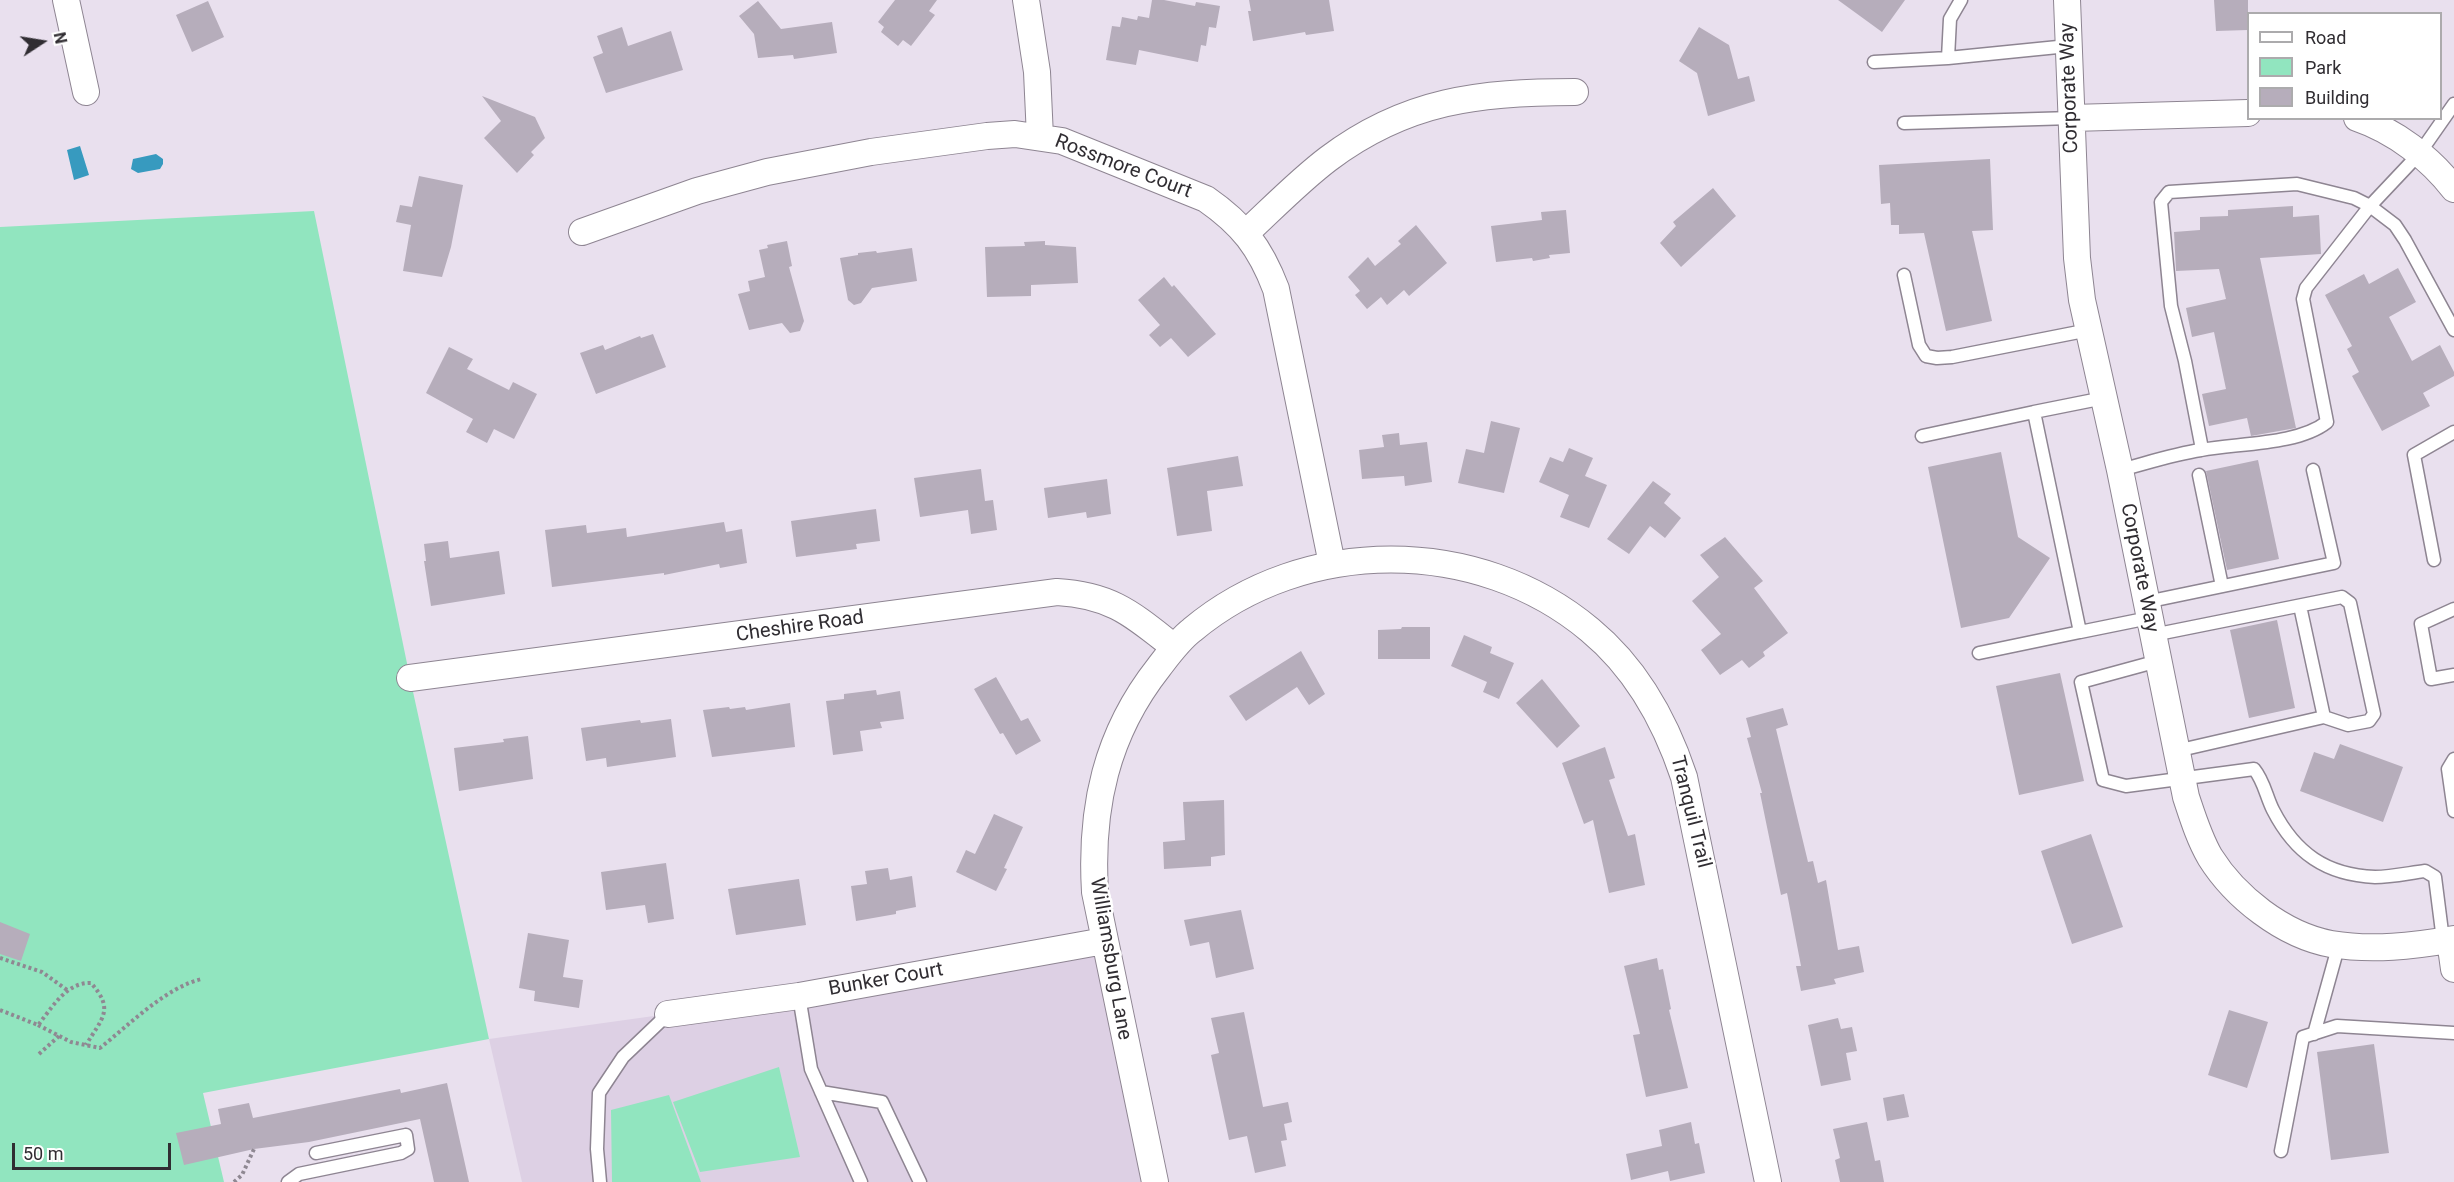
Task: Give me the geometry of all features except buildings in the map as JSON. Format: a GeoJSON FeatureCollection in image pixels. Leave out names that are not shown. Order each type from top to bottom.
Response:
{"type":"FeatureCollection","features":[{"type":"Feature","properties":{"kind":"street"},"geometry":{"type":"LineString","coordinates":[[66,0],[86,92]]}},
{"type":"Feature","properties":{"kind":"street"},"geometry":{"type":"LineString","coordinates":[[1026,0],[1037,72],[1040,137]]}},
{"type":"Feature","properties":{"kind":"street","name":"Corporate Way"},"geometry":{"type":"LineString","coordinates":[[2067,0],[2078,258],[2089,330],[2120,470],[2176,751],[2195,826],[2211,857],[2229,882],[2251,903],[2273,919],[2300,933],[2328,943],[2362,947],[2396,947],[2449,940]]}},
{"type":"Feature","properties":{"kind":"street"},"geometry":{"type":"LineString","coordinates":[[1246,232],[1328,159],[1391,121],[1423,108],[1463,99],[1524,92],[1575,92]]}},
{"type":"Feature","properties":{"kind":"street"},"geometry":{"type":"LineString","coordinates":[[2072,118],[2247,113]]}},
{"type":"Feature","properties":{"kind":"street"},"geometry":{"type":"LineString","coordinates":[[2363,120],[2419,154],[2454,189]]}},
{"type":"Feature","properties":{"kind":"street","name":"Rossmore Court"},"geometry":{"type":"LineString","coordinates":[[582,232],[697,191],[767,172],[871,152],[1015,134],[1062,141],[1206,199],[1226,213],[1246,232],[1267,265],[1276,288],[1332,564]]}},
{"type":"Feature","properties":{"kind":"street","name":"Tranquil Trail"},"geometry":{"type":"LineString","coordinates":[[1332,564],[1400,558],[1444,562],[1488,573],[1531,592],[1563,610],[1598,638],[1638,682],[1657,712],[1672,743],[1684,777],[1768,1182]]}},
{"type":"Feature","properties":{"kind":"street","name":"Williamsburg Lane"},"geometry":{"type":"LineString","coordinates":[[1155,1182],[1095,892],[1093,856],[1095,820],[1101,785],[1110,755],[1131,710],[1174,647],[1192,630],[1237,599],[1257,589],[1332,564]]}},
{"type":"Feature","properties":{"kind":"street","name":"Cheshire Road"},"geometry":{"type":"LineString","coordinates":[[410,678],[1057,592],[1079,593],[1101,598],[1128,611],[1174,647]]}},
{"type":"Feature","properties":{"kind":"street"},"geometry":{"type":"LineString","coordinates":[[2449,940],[2454,969]]}},
{"type":"Feature","properties":{"kind":"street","name":"Bunker Court"},"geometry":{"type":"LineString","coordinates":[[668,1014],[799,996],[1104,941]]}},
{"type":"Feature","properties":{"kind":"lane"},"geometry":{"type":"LineString","coordinates":[[1948,58],[1950,19],[1960,0]]}},
{"type":"Feature","properties":{"kind":"lane"},"geometry":{"type":"LineString","coordinates":[[1874,62],[1948,58],[2068,46]]}},
{"type":"Feature","properties":{"kind":"lane"},"geometry":{"type":"LineString","coordinates":[[2120,470],[2202,449],[2241,447],[2316,431],[2327,422],[2303,299],[2306,288],[2370,206],[2419,154],[2454,104]]}},
{"type":"Feature","properties":{"kind":"lane"},"geometry":{"type":"LineString","coordinates":[[1904,123],[2072,118]]}},
{"type":"Feature","properties":{"kind":"lane"},"geometry":{"type":"LineString","coordinates":[[2202,449],[2185,361],[2171,306],[2161,202],[2164,196],[2175,191],[2297,184],[2354,198],[2370,206],[2395,225],[2454,330]]}},
{"type":"Feature","properties":{"kind":"lane"},"geometry":{"type":"LineString","coordinates":[[1905,275],[1919,345],[1926,356],[1952,357],[2089,330]]}},
{"type":"Feature","properties":{"kind":"lane"},"geometry":{"type":"LineString","coordinates":[[1922,435],[2104,398]]}},
{"type":"Feature","properties":{"kind":"lane"},"geometry":{"type":"LineString","coordinates":[[2034,412],[2080,632]]}},
{"type":"Feature","properties":{"kind":"lane"},"geometry":{"type":"LineString","coordinates":[[2434,560],[2414,455],[2454,432]]}},
{"type":"Feature","properties":{"kind":"lane"},"geometry":{"type":"LineString","coordinates":[[2150,618],[2222,586],[2334,562],[2313,470]]}},
{"type":"Feature","properties":{"kind":"lane"},"geometry":{"type":"LineString","coordinates":[[2199,475],[2222,586]]}},
{"type":"Feature","properties":{"kind":"lane"},"geometry":{"type":"LineString","coordinates":[[1979,653],[2150,618],[2300,606],[2342,597],[2350,603],[2374,714],[2369,721],[2348,725],[2324,717],[2176,751]]}},
{"type":"Feature","properties":{"kind":"lane"},"geometry":{"type":"LineString","coordinates":[[2300,606],[2324,717]]}},
{"type":"Feature","properties":{"kind":"lane"},"geometry":{"type":"LineString","coordinates":[[2454,609],[2421,624],[2431,679],[2454,675]]}},
{"type":"Feature","properties":{"kind":"lane"},"geometry":{"type":"LineString","coordinates":[[2158,661],[2081,682],[2103,780],[2126,786],[2254,769],[2260,776],[2273,810],[2295,845],[2322,865],[2348,873],[2376,877],[2425,871],[2435,877],[2449,940]]}},
{"type":"Feature","properties":{"kind":"lane"},"geometry":{"type":"LineString","coordinates":[[2454,759],[2448,769],[2454,811]]}},
{"type":"Feature","properties":{"kind":"lane"},"geometry":{"type":"LineString","coordinates":[[2314,1034],[2339,944]]}},
{"type":"Feature","properties":{"kind":"lane"},"geometry":{"type":"LineString","coordinates":[[799,996],[811,1069],[861,1182]]}},
{"type":"Feature","properties":{"kind":"lane"},"geometry":{"type":"LineString","coordinates":[[600,1182],[597,1149],[599,1093],[623,1057],[668,1014]]}},
{"type":"Feature","properties":{"kind":"lane"},"geometry":{"type":"LineString","coordinates":[[2281,1151],[2303,1037],[2337,1026],[2454,1033]]}},
{"type":"Feature","properties":{"kind":"lane"},"geometry":{"type":"LineString","coordinates":[[821,1092],[882,1102],[920,1182]]}},
{"type":"Feature","properties":{"kind":"lane"},"geometry":{"type":"LineString","coordinates":[[288,1182],[299,1174],[401,1153],[408,1149],[406,1135],[316,1154]]}},
{"type":"Feature","properties":{"kind":"path"},"geometry":{"type":"LineString","coordinates":[[0,958],[42,972],[67,990]]}},
{"type":"Feature","properties":{"kind":"path"},"geometry":{"type":"LineString","coordinates":[[0,1010],[38,1025],[71,1042],[100,1048],[169,994],[192,981],[202,979]]}},
{"type":"Feature","properties":{"kind":"path"},"geometry":{"type":"LineString","coordinates":[[38,1025],[67,990],[81,983],[91,983],[103,997],[105,1012],[86,1045]]}},
{"type":"Feature","properties":{"kind":"path"},"geometry":{"type":"LineString","coordinates":[[39,1054],[59,1036]]}},
{"type":"Feature","properties":{"kind":"path"},"geometry":{"type":"LineString","coordinates":[[234,1182],[242,1175],[254,1149]]}},
{"type":"Feature","properties":{"kind":"shaded area"},"geometry":{"type":"Polygon","coordinates":[[[1104,941],[1155,1182],[522,1182],[489,1039],[668,1014],[1104,941]]]}},
{"type":"Feature","properties":{"kind":"green space"},"geometry":{"type":"Polygon","coordinates":[[[314,211],[410,678],[489,1039],[203,1093],[224,1182],[0,1182],[0,227],[314,211]]]}},
{"type":"Feature","properties":{"kind":"green space"},"geometry":{"type":"Polygon","coordinates":[[[779,1067],[800,1157],[700,1172],[673,1102],[779,1067]]]}},
{"type":"Feature","properties":{"kind":"green space"},"geometry":{"type":"Polygon","coordinates":[[[669,1095],[701,1182],[612,1182],[611,1110],[669,1095]]]}},
{"type":"Feature","properties":{"kind":"water"},"geometry":{"type":"Polygon","coordinates":[[[80,146],[89,175],[74,180],[67,150],[80,146]]]}},
{"type":"Feature","properties":{"kind":"water"},"geometry":{"type":"Polygon","coordinates":[[[156,154],[163,159],[160,169],[138,173],[131,169],[133,159],[156,154]]]}}]}
